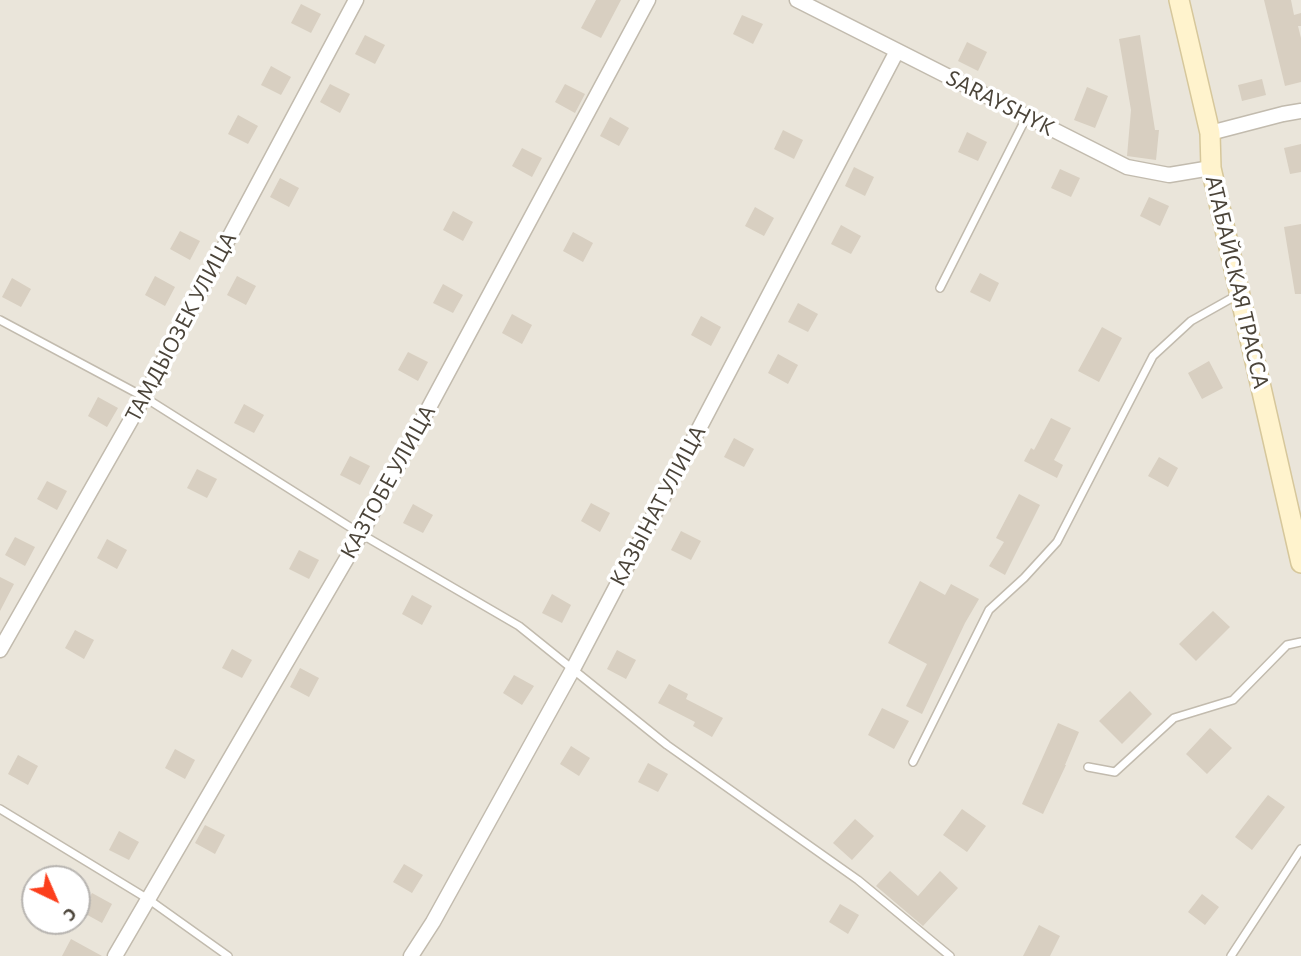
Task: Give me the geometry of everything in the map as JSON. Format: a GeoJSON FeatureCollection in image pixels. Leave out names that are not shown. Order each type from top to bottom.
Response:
{"type":"FeatureCollection","features":[{"type":"Feature","properties":{"kind":"main road","name":"АТАБАЙСКАЯ ТРАССА"},"geometry":{"type":"LineString","coordinates":[[1179,0],[1210,133],[1211,168],[1301,563]]}},
{"type":"Feature","properties":{"kind":"street","name":"ТАМДЫОЗЕК УЛИЦА"},"geometry":{"type":"LineString","coordinates":[[0,650],[144,397],[356,0]]}},
{"type":"Feature","properties":{"kind":"street","name":"КАЗТОБЕ УЛИЦА"},"geometry":{"type":"LineString","coordinates":[[115,956],[361,534],[648,0]]}},
{"type":"Feature","properties":{"kind":"street","name":"SARAYSHYK"},"geometry":{"type":"LineString","coordinates":[[797,0],[1127,167],[1169,175],[1211,168]]}},
{"type":"Feature","properties":{"kind":"street","name":"КАЗЫНАТ УЛИЦА"},"geometry":{"type":"LineString","coordinates":[[411,956],[433,922],[573,669],[897,51]]}},
{"type":"Feature","properties":{"kind":"street"},"geometry":{"type":"LineString","coordinates":[[1210,133],[1301,111]]}},
{"type":"Feature","properties":{"kind":"lane"},"geometry":{"type":"LineString","coordinates":[[940,288],[1027,116]]}},
{"type":"Feature","properties":{"kind":"lane"},"geometry":{"type":"LineString","coordinates":[[913,762],[989,610],[1024,578],[1057,542],[1153,356],[1191,321],[1240,293]]}},
{"type":"Feature","properties":{"kind":"lane"},"geometry":{"type":"LineString","coordinates":[[0,320],[144,397],[361,534],[519,626],[667,745],[858,880],[950,956]]}},
{"type":"Feature","properties":{"kind":"lane"},"geometry":{"type":"LineString","coordinates":[[1088,767],[1115,772],[1174,718],[1233,700],[1287,645],[1301,642]]}},
{"type":"Feature","properties":{"kind":"lane"},"geometry":{"type":"LineString","coordinates":[[0,809],[148,899],[228,956]]}},
{"type":"Feature","properties":{"kind":"lane"},"geometry":{"type":"LineString","coordinates":[[1231,956],[1301,849]]}},
{"type":"Feature","properties":{"kind":"shaded area"},"geometry":{"type":"Polygon","coordinates":[[[0,0],[1301,0],[1301,956],[0,956],[0,0]]]}},
{"type":"Feature","properties":{"kind":"building"},"geometry":{"type":"Polygon","coordinates":[[[596,0],[621,0],[601,38],[581,28],[596,0]]]}},
{"type":"Feature","properties":{"kind":"building"},"geometry":{"type":"Polygon","coordinates":[[[1264,0],[1291,0],[1294,15],[1301,13],[1301,26],[1298,26],[1301,38],[1301,82],[1285,86],[1264,0]]]}},
{"type":"Feature","properties":{"kind":"building"},"geometry":{"type":"Polygon","coordinates":[[[301,4],[321,14],[311,33],[291,23],[301,4]]]}},
{"type":"Feature","properties":{"kind":"building"},"geometry":{"type":"Polygon","coordinates":[[[742,15],[763,24],[753,44],[733,34],[742,15]]]}},
{"type":"Feature","properties":{"kind":"building"},"geometry":{"type":"Polygon","coordinates":[[[365,35],[385,45],[375,64],[355,54],[365,35]]]}},
{"type":"Feature","properties":{"kind":"building"},"geometry":{"type":"Polygon","coordinates":[[[1140,35],[1155,130],[1159,130],[1156,160],[1127,156],[1131,110],[1119,39],[1140,35]]]}},
{"type":"Feature","properties":{"kind":"building"},"geometry":{"type":"Polygon","coordinates":[[[967,42],[987,52],[978,71],[958,61],[967,42]]]}},
{"type":"Feature","properties":{"kind":"building"},"geometry":{"type":"Polygon","coordinates":[[[271,66],[291,77],[281,95],[261,85],[271,66]]]}},
{"type":"Feature","properties":{"kind":"building"},"geometry":{"type":"Polygon","coordinates":[[[1262,79],[1266,95],[1242,101],[1238,85],[1262,79]]]}},
{"type":"Feature","properties":{"kind":"building"},"geometry":{"type":"Polygon","coordinates":[[[330,84],[350,94],[340,113],[320,102],[330,84]]]}},
{"type":"Feature","properties":{"kind":"building"},"geometry":{"type":"Polygon","coordinates":[[[565,84],[585,94],[575,113],[555,102],[565,84]]]}},
{"type":"Feature","properties":{"kind":"building"},"geometry":{"type":"Polygon","coordinates":[[[1087,87],[1108,96],[1095,128],[1074,120],[1087,87]]]}},
{"type":"Feature","properties":{"kind":"building"},"geometry":{"type":"Polygon","coordinates":[[[238,115],[258,126],[248,144],[228,134],[238,115]]]}},
{"type":"Feature","properties":{"kind":"building"},"geometry":{"type":"Polygon","coordinates":[[[610,117],[629,128],[619,146],[600,136],[610,117]]]}},
{"type":"Feature","properties":{"kind":"building"},"geometry":{"type":"Polygon","coordinates":[[[783,130],[803,140],[794,159],[774,149],[783,130]]]}},
{"type":"Feature","properties":{"kind":"building"},"geometry":{"type":"Polygon","coordinates":[[[967,132],[987,142],[978,161],[958,152],[967,132]]]}},
{"type":"Feature","properties":{"kind":"building"},"geometry":{"type":"Polygon","coordinates":[[[1301,144],[1301,172],[1290,174],[1284,148],[1301,144]]]}},
{"type":"Feature","properties":{"kind":"building"},"geometry":{"type":"Polygon","coordinates":[[[522,148],[542,158],[532,177],[512,166],[522,148]]]}},
{"type":"Feature","properties":{"kind":"building"},"geometry":{"type":"Polygon","coordinates":[[[854,167],[874,177],[865,196],[845,186],[854,167]]]}},
{"type":"Feature","properties":{"kind":"building"},"geometry":{"type":"Polygon","coordinates":[[[1060,169],[1080,178],[1071,197],[1051,188],[1060,169]]]}},
{"type":"Feature","properties":{"kind":"building"},"geometry":{"type":"Polygon","coordinates":[[[280,178],[299,188],[289,207],[270,197],[280,178]]]}},
{"type":"Feature","properties":{"kind":"building"},"geometry":{"type":"Polygon","coordinates":[[[1149,197],[1169,206],[1160,226],[1140,216],[1149,197]]]}},
{"type":"Feature","properties":{"kind":"building"},"geometry":{"type":"Polygon","coordinates":[[[755,207],[774,218],[764,236],[745,226],[755,207]]]}},
{"type":"Feature","properties":{"kind":"building"},"geometry":{"type":"Polygon","coordinates":[[[453,211],[473,222],[463,241],[443,230],[453,211]]]}},
{"type":"Feature","properties":{"kind":"building"},"geometry":{"type":"Polygon","coordinates":[[[1301,224],[1301,294],[1295,294],[1284,227],[1301,224]]]}},
{"type":"Feature","properties":{"kind":"building"},"geometry":{"type":"Polygon","coordinates":[[[841,225],[861,236],[851,254],[831,244],[841,225]]]}},
{"type":"Feature","properties":{"kind":"building"},"geometry":{"type":"Polygon","coordinates":[[[180,231],[200,241],[190,260],[170,249],[180,231]]]}},
{"type":"Feature","properties":{"kind":"building"},"geometry":{"type":"Polygon","coordinates":[[[573,232],[593,243],[583,262],[563,251],[573,232]]]}},
{"type":"Feature","properties":{"kind":"building"},"geometry":{"type":"Polygon","coordinates":[[[980,273],[999,283],[990,302],[970,292],[980,273]]]}},
{"type":"Feature","properties":{"kind":"building"},"geometry":{"type":"Polygon","coordinates":[[[155,276],[175,287],[165,306],[145,295],[155,276]]]}},
{"type":"Feature","properties":{"kind":"building"},"geometry":{"type":"Polygon","coordinates":[[[237,276],[256,286],[246,305],[227,295],[237,276]]]}},
{"type":"Feature","properties":{"kind":"building"},"geometry":{"type":"Polygon","coordinates":[[[12,278],[31,289],[21,307],[2,297],[12,278]]]}},
{"type":"Feature","properties":{"kind":"building"},"geometry":{"type":"Polygon","coordinates":[[[443,284],[463,295],[453,313],[433,303],[443,284]]]}},
{"type":"Feature","properties":{"kind":"building"},"geometry":{"type":"Polygon","coordinates":[[[798,303],[818,314],[808,332],[788,322],[798,303]]]}},
{"type":"Feature","properties":{"kind":"building"},"geometry":{"type":"Polygon","coordinates":[[[512,314],[532,325],[522,344],[502,333],[512,314]]]}},
{"type":"Feature","properties":{"kind":"building"},"geometry":{"type":"Polygon","coordinates":[[[701,316],[721,327],[711,346],[691,335],[701,316]]]}},
{"type":"Feature","properties":{"kind":"building"},"geometry":{"type":"Polygon","coordinates":[[[1102,327],[1122,338],[1099,382],[1078,371],[1102,327]]]}},
{"type":"Feature","properties":{"kind":"building"},"geometry":{"type":"Polygon","coordinates":[[[408,352],[428,362],[418,381],[398,370],[408,352]]]}},
{"type":"Feature","properties":{"kind":"building"},"geometry":{"type":"Polygon","coordinates":[[[778,354],[798,365],[788,384],[768,373],[778,354]]]}},
{"type":"Feature","properties":{"kind":"building"},"geometry":{"type":"Polygon","coordinates":[[[1209,361],[1223,388],[1202,399],[1188,373],[1209,361]]]}},
{"type":"Feature","properties":{"kind":"building"},"geometry":{"type":"Polygon","coordinates":[[[98,397],[118,408],[107,427],[88,416],[98,397]]]}},
{"type":"Feature","properties":{"kind":"building"},"geometry":{"type":"Polygon","coordinates":[[[244,404],[264,415],[254,433],[234,423],[244,404]]]}},
{"type":"Feature","properties":{"kind":"building"},"geometry":{"type":"Polygon","coordinates":[[[1051,418],[1071,428],[1054,460],[1063,465],[1057,478],[1024,461],[1031,448],[1034,450],[1051,418]]]}},
{"type":"Feature","properties":{"kind":"building"},"geometry":{"type":"Polygon","coordinates":[[[734,438],[754,449],[744,467],[724,457],[734,438]]]}},
{"type":"Feature","properties":{"kind":"building"},"geometry":{"type":"Polygon","coordinates":[[[350,456],[370,466],[360,485],[340,475],[350,456]]]}},
{"type":"Feature","properties":{"kind":"building"},"geometry":{"type":"Polygon","coordinates":[[[1159,457],[1178,468],[1168,487],[1148,476],[1159,457]]]}},
{"type":"Feature","properties":{"kind":"building"},"geometry":{"type":"Polygon","coordinates":[[[197,469],[217,479],[207,498],[187,488],[197,469]]]}},
{"type":"Feature","properties":{"kind":"building"},"geometry":{"type":"Polygon","coordinates":[[[47,481],[67,491],[57,510],[37,499],[47,481]]]}},
{"type":"Feature","properties":{"kind":"building"},"geometry":{"type":"Polygon","coordinates":[[[1019,494],[1040,505],[1005,575],[989,566],[1004,542],[996,538],[1019,494]]]}},
{"type":"Feature","properties":{"kind":"building"},"geometry":{"type":"Polygon","coordinates":[[[591,503],[610,513],[600,532],[581,521],[591,503]]]}},
{"type":"Feature","properties":{"kind":"building"},"geometry":{"type":"Polygon","coordinates":[[[413,504],[433,515],[423,533],[403,523],[413,504]]]}},
{"type":"Feature","properties":{"kind":"building"},"geometry":{"type":"Polygon","coordinates":[[[681,531],[701,541],[691,560],[671,550],[681,531]]]}},
{"type":"Feature","properties":{"kind":"building"},"geometry":{"type":"Polygon","coordinates":[[[15,537],[35,547],[25,566],[5,555],[15,537]]]}},
{"type":"Feature","properties":{"kind":"building"},"geometry":{"type":"Polygon","coordinates":[[[107,539],[127,550],[117,569],[97,558],[107,539]]]}},
{"type":"Feature","properties":{"kind":"building"},"geometry":{"type":"Polygon","coordinates":[[[299,550],[319,560],[309,579],[289,569],[299,550]]]}},
{"type":"Feature","properties":{"kind":"building"},"geometry":{"type":"Polygon","coordinates":[[[0,577],[14,584],[0,611],[0,577]]]}},
{"type":"Feature","properties":{"kind":"building"},"geometry":{"type":"Polygon","coordinates":[[[920,581],[945,595],[951,584],[979,599],[922,714],[906,706],[927,664],[888,643],[920,581]]]}},
{"type":"Feature","properties":{"kind":"building"},"geometry":{"type":"Polygon","coordinates":[[[552,594],[571,605],[562,623],[542,613],[552,594]]]}},
{"type":"Feature","properties":{"kind":"building"},"geometry":{"type":"Polygon","coordinates":[[[412,595],[432,606],[422,625],[402,614],[412,595]]]}},
{"type":"Feature","properties":{"kind":"building"},"geometry":{"type":"Polygon","coordinates":[[[1213,611],[1230,627],[1196,661],[1179,644],[1213,611]]]}},
{"type":"Feature","properties":{"kind":"building"},"geometry":{"type":"Polygon","coordinates":[[[75,630],[94,640],[84,659],[65,648],[75,630]]]}},
{"type":"Feature","properties":{"kind":"building"},"geometry":{"type":"Polygon","coordinates":[[[232,649],[252,660],[242,678],[222,668],[232,649]]]}},
{"type":"Feature","properties":{"kind":"building"},"geometry":{"type":"Polygon","coordinates":[[[617,650],[636,660],[626,679],[607,669],[617,650]]]}},
{"type":"Feature","properties":{"kind":"building"},"geometry":{"type":"Polygon","coordinates":[[[300,668],[319,678],[309,697],[290,687],[300,668]]]}},
{"type":"Feature","properties":{"kind":"building"},"geometry":{"type":"Polygon","coordinates":[[[514,675],[534,686],[522,705],[503,693],[514,675]]]}},
{"type":"Feature","properties":{"kind":"building"},"geometry":{"type":"Polygon","coordinates":[[[669,684],[688,694],[686,699],[723,718],[712,737],[693,726],[695,722],[658,703],[669,684]]]}},
{"type":"Feature","properties":{"kind":"building"},"geometry":{"type":"Polygon","coordinates":[[[1130,691],[1152,714],[1122,744],[1099,721],[1130,691]]]}},
{"type":"Feature","properties":{"kind":"building"},"geometry":{"type":"Polygon","coordinates":[[[882,708],[909,721],[894,749],[868,735],[882,708]]]}},
{"type":"Feature","properties":{"kind":"building"},"geometry":{"type":"Polygon","coordinates":[[[1058,723],[1079,732],[1043,814],[1022,804],[1058,723]]]}},
{"type":"Feature","properties":{"kind":"building"},"geometry":{"type":"Polygon","coordinates":[[[1210,728],[1232,748],[1207,774],[1186,754],[1210,728]]]}},
{"type":"Feature","properties":{"kind":"building"},"geometry":{"type":"Polygon","coordinates":[[[571,746],[590,758],[579,776],[560,764],[571,746]]]}},
{"type":"Feature","properties":{"kind":"building"},"geometry":{"type":"Polygon","coordinates":[[[175,749],[195,760],[185,779],[165,768],[175,749]]]}},
{"type":"Feature","properties":{"kind":"building"},"geometry":{"type":"Polygon","coordinates":[[[18,755],[38,766],[28,785],[8,774],[18,755]]]}},
{"type":"Feature","properties":{"kind":"building"},"geometry":{"type":"Polygon","coordinates":[[[648,763],[668,774],[658,792],[638,782],[648,763]]]}},
{"type":"Feature","properties":{"kind":"building"},"geometry":{"type":"Polygon","coordinates":[[[1268,795],[1285,807],[1252,850],[1235,837],[1268,795]]]}},
{"type":"Feature","properties":{"kind":"building"},"geometry":{"type":"Polygon","coordinates":[[[962,809],[986,826],[967,852],[943,835],[962,809]]]}},
{"type":"Feature","properties":{"kind":"building"},"geometry":{"type":"Polygon","coordinates":[[[855,819],[874,836],[852,860],[833,843],[855,819]]]}},
{"type":"Feature","properties":{"kind":"building"},"geometry":{"type":"Polygon","coordinates":[[[205,825],[225,835],[215,854],[195,843],[205,825]]]}},
{"type":"Feature","properties":{"kind":"building"},"geometry":{"type":"Polygon","coordinates":[[[119,831],[139,842],[129,860],[109,850],[119,831]]]}},
{"type":"Feature","properties":{"kind":"building"},"geometry":{"type":"Polygon","coordinates":[[[404,864],[423,875],[412,893],[393,882],[404,864]]]}},
{"type":"Feature","properties":{"kind":"building"},"geometry":{"type":"Polygon","coordinates":[[[890,871],[918,896],[940,871],[958,888],[923,926],[876,886],[890,871]]]}},
{"type":"Feature","properties":{"kind":"building"},"geometry":{"type":"Polygon","coordinates":[[[92,893],[112,904],[102,923],[91,917],[92,893]]]}},
{"type":"Feature","properties":{"kind":"building"},"geometry":{"type":"Polygon","coordinates":[[[1202,894],[1219,907],[1205,925],[1188,912],[1202,894]]]}},
{"type":"Feature","properties":{"kind":"building"},"geometry":{"type":"Polygon","coordinates":[[[840,904],[859,915],[848,934],[829,922],[840,904]]]}},
{"type":"Feature","properties":{"kind":"building"},"geometry":{"type":"Polygon","coordinates":[[[1039,925],[1060,936],[1050,956],[1023,956],[1039,925]]]}},
{"type":"Feature","properties":{"kind":"building"},"geometry":{"type":"Polygon","coordinates":[[[71,939],[102,956],[62,956],[71,939]]]}}]}
